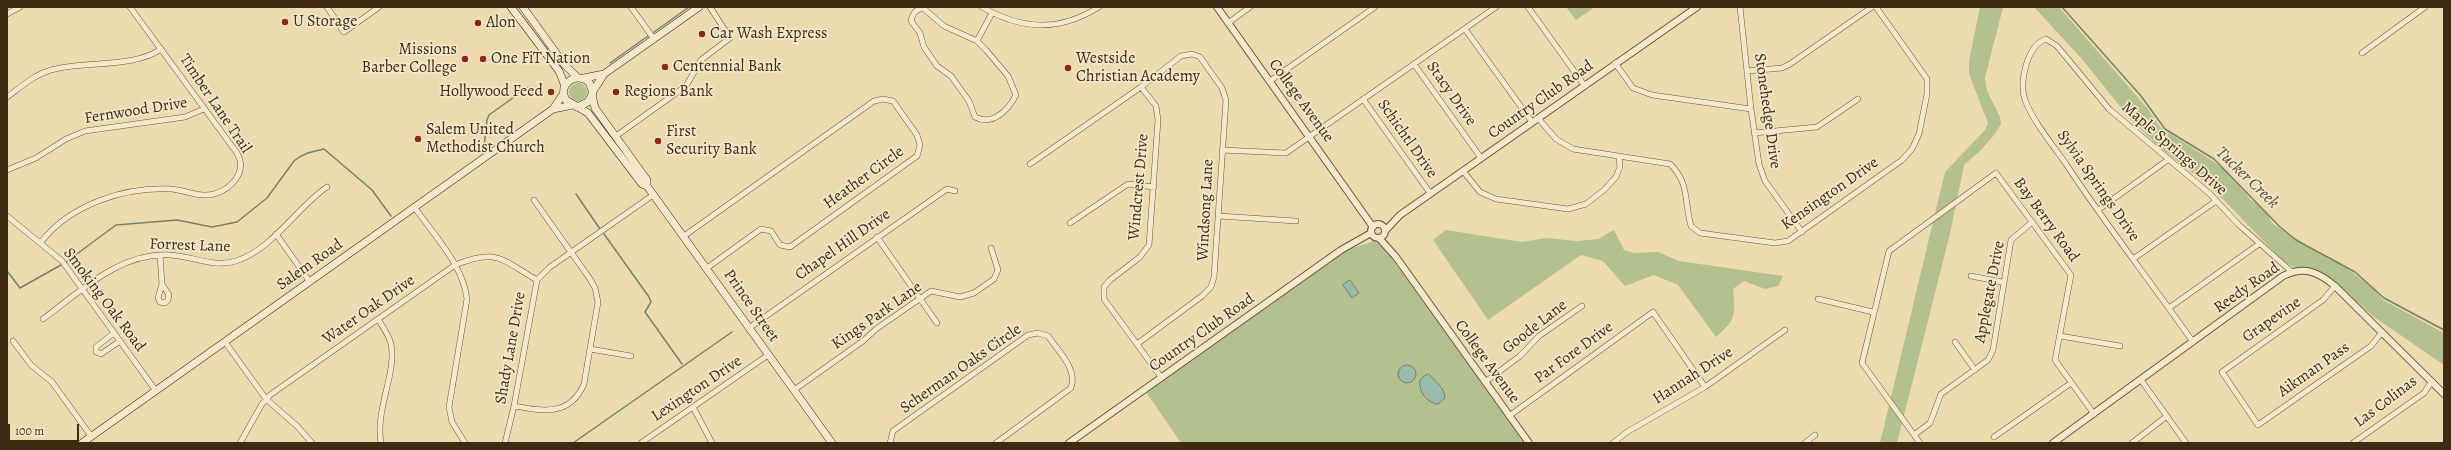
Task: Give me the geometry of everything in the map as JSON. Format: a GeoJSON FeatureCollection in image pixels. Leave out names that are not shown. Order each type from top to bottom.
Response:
{"type":"FeatureCollection","features":[{"type":"Feature","properties":{"kind":"main road"},"geometry":{"type":"LineString","coordinates":[[511,7],[559,70],[566,100],[575,106],[586,104],[604,74],[699,7]]}},
{"type":"Feature","properties":{"kind":"main road"},"geometry":{"type":"LineString","coordinates":[[523,7],[567,68],[590,84],[592,93]]}},
{"type":"Feature","properties":{"kind":"main road"},"geometry":{"type":"LineString","coordinates":[[523,24],[533,27],[544,41],[549,43]]}},
{"type":"Feature","properties":{"kind":"main road"},"geometry":{"type":"LineString","coordinates":[[564,89],[570,80],[604,74]]}},
{"type":"Feature","properties":{"kind":"main road","name":"Salem Road"},"geometry":{"type":"LineString","coordinates":[[82,443],[553,109],[564,89]]}},
{"type":"Feature","properties":{"kind":"main road","name":"Prince Street"},"geometry":{"type":"LineString","coordinates":[[592,93],[595,108],[616,136],[647,183],[653,195],[832,443]]}},
{"type":"Feature","properties":{"kind":"main road","name":"Prince Street"},"geometry":{"type":"LineString","coordinates":[[575,106],[588,113],[624,160],[629,163],[640,178],[647,183]]}},
{"type":"Feature","properties":{"kind":"main road","name":"Salem Road"},"geometry":{"type":"LineString","coordinates":[[553,109],[575,106]]}},
{"type":"Feature","properties":{"kind":"street"},"geometry":{"type":"LineString","coordinates":[[7,14],[20,7]]}},
{"type":"Feature","properties":{"kind":"street","name":"Timber Lane Trail"},"geometry":{"type":"LineString","coordinates":[[41,242],[46,236],[80,211],[99,200],[113,195],[165,189],[211,194],[231,184],[239,174],[240,160],[130,7]]}},
{"type":"Feature","properties":{"kind":"street"},"geometry":{"type":"LineString","coordinates":[[327,7],[344,32],[379,7]]}},
{"type":"Feature","properties":{"kind":"street"},"geometry":{"type":"LineString","coordinates":[[631,7],[654,39]]}},
{"type":"Feature","properties":{"kind":"street"},"geometry":{"type":"LineString","coordinates":[[616,136],[686,86],[701,60],[730,38],[710,7]]}},
{"type":"Feature","properties":{"kind":"street"},"geometry":{"type":"LineString","coordinates":[[923,7],[944,26],[977,41],[1008,76],[1016,95],[1006,109],[990,121],[975,117],[969,101],[958,85],[951,76],[937,66],[924,47],[923,39],[911,21],[912,14],[917,9],[923,7]]}},
{"type":"Feature","properties":{"kind":"street"},"geometry":{"type":"LineString","coordinates":[[982,7],[992,13],[1026,24],[1037,25],[1071,22],[1099,7]]}},
{"type":"Feature","properties":{"kind":"street","name":"College Avenue"},"geometry":{"type":"LineString","coordinates":[[1217,7],[1529,443]]}},
{"type":"Feature","properties":{"kind":"street"},"geometry":{"type":"LineString","coordinates":[[1228,23],[1250,7]]}},
{"type":"Feature","properties":{"kind":"street"},"geometry":{"type":"LineString","coordinates":[[1270,81],[1375,7]]}},
{"type":"Feature","properties":{"kind":"street"},"geometry":{"type":"LineString","coordinates":[[1222,150],[1286,153],[1496,7]]}},
{"type":"Feature","properties":{"kind":"street"},"geometry":{"type":"LineString","coordinates":[[1528,7],[1584,86]]}},
{"type":"Feature","properties":{"kind":"street","name":"Country Club Road"},"geometry":{"type":"LineString","coordinates":[[1069,443],[1350,245],[1378,231],[1615,63],[1697,7]]}},
{"type":"Feature","properties":{"kind":"street","name":"Stonehedge Drive"},"geometry":{"type":"LineString","coordinates":[[1740,7],[1751,109],[1759,164],[1765,181],[1802,232]]}},
{"type":"Feature","properties":{"kind":"street"},"geometry":{"type":"LineString","coordinates":[[1747,71],[1782,68],[1790,64],[1872,7]]}},
{"type":"Feature","properties":{"kind":"street","name":"Kensington Drive"},"geometry":{"type":"LineString","coordinates":[[1465,29],[1535,120],[1556,139],[1573,148],[1619,157],[1670,164],[1680,173],[1684,183],[1691,226],[1700,233],[1775,243],[1788,242],[1902,160],[1912,149],[1919,134],[1927,94],[1927,79],[1876,7]]}},
{"type":"Feature","properties":{"kind":"street"},"geometry":{"type":"LineString","coordinates":[[2362,53],[2425,7]]}},
{"type":"Feature","properties":{"kind":"street"},"geometry":{"type":"LineString","coordinates":[[977,41],[992,13]]}},
{"type":"Feature","properties":{"kind":"street","name":"Maple Springs Drive"},"geometry":{"type":"LineString","coordinates":[[2046,39],[2057,46],[2109,109],[2169,159],[2216,201],[2259,244],[2292,272]]}},
{"type":"Feature","properties":{"kind":"street","name":"Sylvia Springs Drive"},"geometry":{"type":"LineString","coordinates":[[2046,39],[2040,41],[2030,55],[2024,78],[2025,99],[2039,124],[2098,210],[2193,342]]}},
{"type":"Feature","properties":{"kind":"street"},"geometry":{"type":"LineString","coordinates":[[7,97],[28,81],[47,71],[146,56],[161,49]]}},
{"type":"Feature","properties":{"kind":"street","name":"Windsong Lane"},"geometry":{"type":"LineString","coordinates":[[1137,344],[1202,296],[1211,287],[1214,277],[1219,216],[1226,100],[1222,88],[1200,57],[1192,54],[1181,56],[1141,87]]}},
{"type":"Feature","properties":{"kind":"street"},"geometry":{"type":"LineString","coordinates":[[1615,63],[1633,88],[1652,95],[1751,109]]}},
{"type":"Feature","properties":{"kind":"street","name":"Stacy Drive"},"geometry":{"type":"LineString","coordinates":[[1414,64],[1481,158]]}},
{"type":"Feature","properties":{"kind":"street"},"geometry":{"type":"LineString","coordinates":[[1030,164],[1141,87]]}},
{"type":"Feature","properties":{"kind":"street","name":"Windcrest Drive"},"geometry":{"type":"LineString","coordinates":[[1141,87],[1156,106],[1158,120],[1149,245],[1140,257],[1104,286],[1104,299],[1161,377]]}},
{"type":"Feature","properties":{"kind":"street","name":"Heather Circle"},"geometry":{"type":"LineString","coordinates":[[684,236],[874,101],[883,99],[893,101],[917,135],[920,145],[917,156],[790,247],[780,244],[771,231],[761,229],[707,268]]}},
{"type":"Feature","properties":{"kind":"street","name":"Schichtl Drive"},"geometry":{"type":"LineString","coordinates":[[1363,99],[1430,193]]}},
{"type":"Feature","properties":{"kind":"street"},"geometry":{"type":"LineString","coordinates":[[1754,133],[1817,127],[1858,99]]}},
{"type":"Feature","properties":{"kind":"street","name":"Fernwood Drive"},"geometry":{"type":"LineString","coordinates":[[7,170],[36,158],[66,139],[85,131],[185,117],[204,109]]}},
{"type":"Feature","properties":{"kind":"street"},"geometry":{"type":"LineString","coordinates":[[1463,171],[1480,192],[1496,199],[1568,210],[1586,204],[1604,190],[1616,177],[1620,167],[1619,157]]}},
{"type":"Feature","properties":{"kind":"street"},"geometry":{"type":"LineString","coordinates":[[2098,210],[2169,159]]}},
{"type":"Feature","properties":{"kind":"street","name":"Bay Berry Road"},"geometry":{"type":"LineString","coordinates":[[1873,312],[1889,251],[1996,173],[2031,223],[2071,275],[2056,360],[2070,383],[2094,414]]}},
{"type":"Feature","properties":{"kind":"street"},"geometry":{"type":"LineString","coordinates":[[1070,223],[1128,184],[1154,186]]}},
{"type":"Feature","properties":{"kind":"street","name":"Forrest Lane"},"geometry":{"type":"LineString","coordinates":[[43,319],[123,263],[146,256],[160,255],[176,255],[214,263],[230,262],[247,256],[276,234],[308,200],[327,187]]}},
{"type":"Feature","properties":{"kind":"street","name":"Chapel Hill Drive"},"geometry":{"type":"LineString","coordinates":[[749,328],[947,189],[955,191]]}},
{"type":"Feature","properties":{"kind":"street","name":"Shady Lane Drive"},"geometry":{"type":"LineString","coordinates":[[505,443],[514,406],[537,280],[550,267],[653,195]]}},
{"type":"Feature","properties":{"kind":"street"},"geometry":{"type":"LineString","coordinates":[[514,406],[549,411],[564,406],[573,400],[584,384],[598,295],[590,279],[572,252],[534,200]]}},
{"type":"Feature","properties":{"kind":"street"},"geometry":{"type":"LineString","coordinates":[[2134,259],[2216,201]]}},
{"type":"Feature","properties":{"kind":"street"},"geometry":{"type":"LineString","coordinates":[[415,208],[455,265],[464,281],[467,299],[449,407],[452,422],[465,443]]}},
{"type":"Feature","properties":{"kind":"street","name":"Smoking Oak Road"},"geometry":{"type":"LineString","coordinates":[[7,216],[19,228],[41,242],[59,258],[156,391]]}},
{"type":"Feature","properties":{"kind":"street"},"geometry":{"type":"LineString","coordinates":[[1219,216],[1296,221]]}},
{"type":"Feature","properties":{"kind":"street","name":"Applegate Drive"},"geometry":{"type":"LineString","coordinates":[[1914,435],[1930,424],[1941,394],[1988,360],[1993,350],[2002,282],[2010,240],[2031,223]]}},
{"type":"Feature","properties":{"kind":"street"},"geometry":{"type":"LineString","coordinates":[[276,234],[310,282]]}},
{"type":"Feature","properties":{"kind":"street"},"geometry":{"type":"LineString","coordinates":[[877,237],[937,323]]}},
{"type":"Feature","properties":{"kind":"street"},"geometry":{"type":"LineString","coordinates":[[2169,308],[2259,244]]}},
{"type":"Feature","properties":{"kind":"street","name":"Kings Park Lane"},"geometry":{"type":"LineString","coordinates":[[794,390],[931,291],[960,297],[974,293],[994,278],[998,270],[991,248]]}},
{"type":"Feature","properties":{"kind":"street"},"geometry":{"type":"LineString","coordinates":[[160,255],[162,284]]}},
{"type":"Feature","properties":{"kind":"street","name":"Water Oak Drive"},"geometry":{"type":"LineString","coordinates":[[240,443],[266,399],[455,265],[483,256],[495,256],[537,280]]}},
{"type":"Feature","properties":{"kind":"street","name":"Reedy Road"},"geometry":{"type":"LineString","coordinates":[[2053,443],[2283,276],[2292,272],[2307,270],[2322,275],[2335,286],[2444,394]]}},
{"type":"Feature","properties":{"kind":"street"},"geometry":{"type":"LineString","coordinates":[[1971,276],[2002,282]]}},
{"type":"Feature","properties":{"kind":"street","name":"Grapevine"},"geometry":{"type":"LineString","coordinates":[[2258,425],[2222,372],[2323,300],[2335,286]]}},
{"type":"Feature","properties":{"kind":"street"},"geometry":{"type":"LineString","coordinates":[[1818,299],[1873,312],[1862,363],[1920,443]]}},
{"type":"Feature","properties":{"kind":"street","name":"Goode Lane"},"geometry":{"type":"LineString","coordinates":[[1485,382],[1520,356],[1539,336],[1582,306]]}},
{"type":"Feature","properties":{"kind":"street","name":"Par Fore Drive"},"geometry":{"type":"LineString","coordinates":[[1509,416],[1653,312],[1705,387]]}},
{"type":"Feature","properties":{"kind":"street"},"geometry":{"type":"LineString","coordinates":[[378,319],[388,335],[392,350],[380,417],[381,443]]}},
{"type":"Feature","properties":{"kind":"street","name":"Hannah Drive"},"geometry":{"type":"LineString","coordinates":[[1613,443],[1628,432],[1705,387],[1785,330]]}},
{"type":"Feature","properties":{"kind":"street","name":"Aikman Pass"},"geometry":{"type":"LineString","coordinates":[[2258,425],[2371,346],[2382,332]]}},
{"type":"Feature","properties":{"kind":"street"},"geometry":{"type":"LineString","coordinates":[[114,333],[96,347],[96,352],[101,354],[120,341]]}},
{"type":"Feature","properties":{"kind":"street","name":"Scherman Oaks Circle"},"geometry":{"type":"LineString","coordinates":[[890,443],[894,431],[1028,335],[1038,333],[1048,336],[1073,372],[1074,381],[1071,388],[996,443]]}},
{"type":"Feature","properties":{"kind":"street"},"geometry":{"type":"LineString","coordinates":[[2060,336],[2120,346]]}},
{"type":"Feature","properties":{"kind":"street"},"geometry":{"type":"LineString","coordinates":[[13,341],[31,365],[52,382],[91,436]]}},
{"type":"Feature","properties":{"kind":"street"},"geometry":{"type":"LineString","coordinates":[[225,342],[266,399],[297,426],[312,443]]}},
{"type":"Feature","properties":{"kind":"street"},"geometry":{"type":"LineString","coordinates":[[1955,342],[1975,370]]}},
{"type":"Feature","properties":{"kind":"street"},"geometry":{"type":"LineString","coordinates":[[590,349],[631,356]]}},
{"type":"Feature","properties":{"kind":"street","name":"Lexington Drive"},"geometry":{"type":"LineString","coordinates":[[641,443],[768,356]]}},
{"type":"Feature","properties":{"kind":"street"},"geometry":{"type":"LineString","coordinates":[[2141,380],[2186,443]]}},
{"type":"Feature","properties":{"kind":"street","name":"Las Colinas"},"geometry":{"type":"LineString","coordinates":[[2353,443],[2424,393],[2432,381]]}},
{"type":"Feature","properties":{"kind":"street"},"geometry":{"type":"LineString","coordinates":[[1994,437],[2070,383]]}},
{"type":"Feature","properties":{"kind":"street"},"geometry":{"type":"LineString","coordinates":[[693,408],[712,443]]}},
{"type":"Feature","properties":{"kind":"street"},"geometry":{"type":"LineString","coordinates":[[2132,443],[2167,416]]}},
{"type":"Feature","properties":{"kind":"street"},"geometry":{"type":"LineString","coordinates":[[1805,443],[1815,435]]}},
{"type":"Feature","properties":{"kind":"green space"},"geometry":{"type":"Polygon","coordinates":[[[1566,7],[1595,7],[1576,20],[1566,7]]]}},
{"type":"Feature","properties":{"kind":"green space"},"geometry":{"type":"Polygon","coordinates":[[[1980,7],[2003,7],[1985,78],[1987,91],[2000,117],[2001,124],[1995,134],[1981,150],[1964,165],[1950,234],[1897,443],[1880,443],[1945,172],[1985,130],[1988,123],[1969,74],[1969,61],[1980,7]]]}},
{"type":"Feature","properties":{"kind":"green space"},"geometry":{"type":"Polygon","coordinates":[[[2034,7],[2059,7],[2147,108],[2160,127],[2225,169],[2251,200],[2265,210],[2273,224],[2330,260],[2337,261],[2374,289],[2383,300],[2444,333],[2444,365],[2374,317],[2326,277],[2298,270],[2283,261],[2212,188],[2157,145],[2132,121],[2081,58],[2034,7]]]}},
{"type":"Feature","properties":{"kind":"green space"},"geometry":{"type":"Polygon","coordinates":[[[578,83],[584,86],[587,92],[584,98],[578,101],[572,98],[569,92],[572,86],[578,83]]]}},
{"type":"Feature","properties":{"kind":"green space"},"geometry":{"type":"Polygon","coordinates":[[[1446,230],[1522,242],[1546,238],[1577,241],[1598,239],[1614,230],[1624,250],[1634,253],[1658,252],[1679,261],[1783,276],[1778,286],[1765,289],[1744,281],[1733,289],[1733,316],[1728,326],[1716,337],[1678,285],[1654,275],[1625,286],[1603,261],[1581,255],[1488,320],[1433,240],[1446,230]]]}},
{"type":"Feature","properties":{"kind":"green space"},"geometry":{"type":"Polygon","coordinates":[[[1374,241],[1380,244],[1387,252],[1527,443],[1181,443],[1146,392],[1344,251],[1374,241]]]}},
{"type":"Feature","properties":{"kind":"shaded area"},"geometry":{"type":"Polygon","coordinates":[[[1350,280],[1359,293],[1352,298],[1343,285],[1350,280]]]}},
{"type":"Feature","properties":{"kind":"shaded area"},"geometry":{"type":"Polygon","coordinates":[[[1407,365],[1413,368],[1416,374],[1413,380],[1407,383],[1401,380],[1398,374],[1401,368],[1407,365]]]}},
{"type":"Feature","properties":{"kind":"shaded area"},"geometry":{"type":"Polygon","coordinates":[[[1429,374],[1443,390],[1445,398],[1438,404],[1427,399],[1420,388],[1420,380],[1429,374]]]}},
{"type":"Feature","properties":{"kind":"waterway"},"geometry":{"type":"LineString","coordinates":[[654,32],[689,7]]}},
{"type":"Feature","properties":{"kind":"waterway","name":"Tucker Creek"},"geometry":{"type":"LineString","coordinates":[[2062,7],[2141,96],[2165,129],[2214,159],[2279,226],[2296,240],[2355,272],[2384,298],[2444,330]]}},
{"type":"Feature","properties":{"kind":"waterway"},"geometry":{"type":"LineString","coordinates":[[610,63],[648,36]]}},
{"type":"Feature","properties":{"kind":"waterway"},"geometry":{"type":"LineString","coordinates":[[484,147],[487,120],[489,115],[528,87]]}},
{"type":"Feature","properties":{"kind":"waterway"},"geometry":{"type":"LineString","coordinates":[[66,262],[116,225],[177,220],[212,227],[237,222],[267,198],[297,158],[304,154],[324,149],[372,190],[391,216]]}},
{"type":"Feature","properties":{"kind":"waterway"},"geometry":{"type":"LineString","coordinates":[[576,194],[600,229]]}},
{"type":"Feature","properties":{"kind":"waterway"},"geometry":{"type":"LineString","coordinates":[[604,234],[649,297],[651,302],[645,312],[682,364]]}},
{"type":"Feature","properties":{"kind":"waterway"},"geometry":{"type":"LineString","coordinates":[[7,271],[20,288],[61,265]]}},
{"type":"Feature","properties":{"kind":"waterway"},"geometry":{"type":"LineString","coordinates":[[573,443],[732,332]]}},
{"type":"Feature","properties":{"kind":"place","name":"U Storage"},"geometry":{"type":"Point","coordinates":[285,22]}},
{"type":"Feature","properties":{"kind":"place","name":"Alon"},"geometry":{"type":"Point","coordinates":[478,23]}},
{"type":"Feature","properties":{"kind":"place","name":"Car Wash Express"},"geometry":{"type":"Point","coordinates":[702,34]}},
{"type":"Feature","properties":{"kind":"place","name":"Missions Barber College"},"geometry":{"type":"Point","coordinates":[465,59]}},
{"type":"Feature","properties":{"kind":"place","name":"One FiT Nation"},"geometry":{"type":"Point","coordinates":[483,59]}},
{"type":"Feature","properties":{"kind":"place","name":"Centennial Bank"},"geometry":{"type":"Point","coordinates":[665,67]}},
{"type":"Feature","properties":{"kind":"place","name":"Westside Christian Academy"},"geometry":{"type":"Point","coordinates":[1068,68]}},
{"type":"Feature","properties":{"kind":"place","name":"Hollywood Feed"},"geometry":{"type":"Point","coordinates":[551,92]}},
{"type":"Feature","properties":{"kind":"place","name":"Regions Bank"},"geometry":{"type":"Point","coordinates":[616,92]}},
{"type":"Feature","properties":{"kind":"place","name":"Salem United Methodist Church"},"geometry":{"type":"Point","coordinates":[418,139]}},
{"type":"Feature","properties":{"kind":"place","name":"First Security Bank"},"geometry":{"type":"Point","coordinates":[658,141]}}]}
